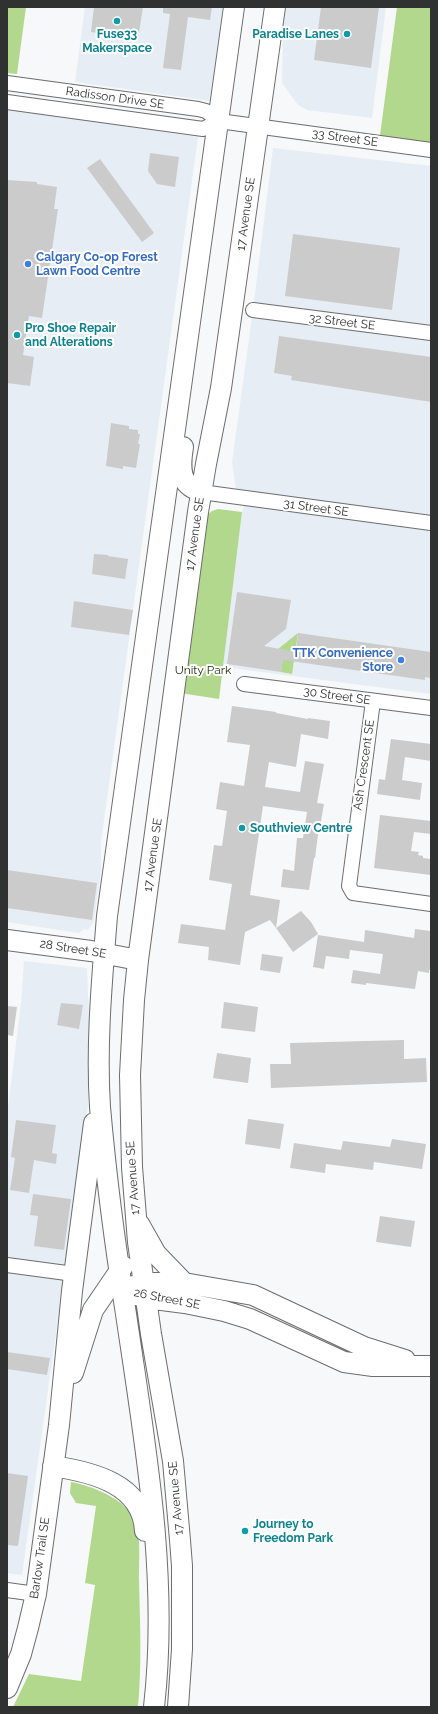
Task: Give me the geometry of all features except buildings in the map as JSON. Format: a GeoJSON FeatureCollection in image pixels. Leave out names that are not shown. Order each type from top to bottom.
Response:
{"type":"FeatureCollection","features":[{"type":"Feature","properties":{"kind":"main road","name":"17 Avenue SE"},"geometry":{"type":"LineString","coordinates":[[154,1707],[159,1651],[156,1544],[147,1449],[121,1280],[103,1140],[99,1089],[99,1028],[107,916],[234,7]]}},
{"type":"Feature","properties":{"kind":"main road","name":"17 Avenue SE"},"geometry":{"type":"LineString","coordinates":[[178,1707],[182,1649],[182,1566],[173,1462],[145,1290],[136,1219],[129,1104],[134,1000],[138,960],[201,492],[222,382],[275,7]]}},
{"type":"Feature","properties":{"kind":"main road"},"geometry":{"type":"LineString","coordinates":[[183,373],[190,393],[181,466],[188,486],[201,492]]}},
{"type":"Feature","properties":{"kind":"main road","name":"28 Street SE"},"geometry":{"type":"LineString","coordinates":[[7,940],[138,960]]}},
{"type":"Feature","properties":{"kind":"main road","name":"17 Avenue SE"},"geometry":{"type":"LineString","coordinates":[[74,1274],[99,1089]]}},
{"type":"Feature","properties":{"kind":"main road"},"geometry":{"type":"LineString","coordinates":[[136,1219],[156,1254],[184,1283]]}},
{"type":"Feature","properties":{"kind":"main road","name":"Barlow Trail SE"},"geometry":{"type":"LineString","coordinates":[[59,1425],[76,1358],[92,1310],[121,1280],[128,1259],[138,1242]]}},
{"type":"Feature","properties":{"kind":"main road"},"geometry":{"type":"LineString","coordinates":[[74,1274],[83,1283],[84,1294],[76,1358]]}},
{"type":"Feature","properties":{"kind":"main road","name":"Barlow Trail SE"},"geometry":{"type":"LineString","coordinates":[[7,1688],[24,1641],[36,1594],[59,1425],[74,1274]]}},
{"type":"Feature","properties":{"kind":"main road","name":"26 Street SE"},"geometry":{"type":"LineString","coordinates":[[121,1280],[145,1290],[185,1303],[224,1311],[250,1319],[344,1362],[373,1366],[429,1366]]}},
{"type":"Feature","properties":{"kind":"main road","name":"26 Street SE"},"geometry":{"type":"LineString","coordinates":[[145,1290],[184,1283],[253,1295],[364,1346],[429,1366]]}},
{"type":"Feature","properties":{"kind":"main road"},"geometry":{"type":"LineString","coordinates":[[53,1466],[89,1473],[106,1479],[132,1498],[142,1512],[145,1526],[151,1620],[159,1651]]}},
{"type":"Feature","properties":{"kind":"street","name":"Radisson Drive SE"},"geometry":{"type":"LineString","coordinates":[[7,83],[198,109],[206,111],[219,121],[258,126]]}},
{"type":"Feature","properties":{"kind":"street","name":"Radisson Drive SE"},"geometry":{"type":"LineString","coordinates":[[7,102],[203,129],[219,121]]}},
{"type":"Feature","properties":{"kind":"street","name":"33 Street SE"},"geometry":{"type":"LineString","coordinates":[[258,126],[431,150]]}},
{"type":"Feature","properties":{"kind":"street","name":"32 Street SE"},"geometry":{"type":"LineString","coordinates":[[253,310],[431,333]]}},
{"type":"Feature","properties":{"kind":"street","name":"31 Street SE"},"geometry":{"type":"LineString","coordinates":[[201,492],[431,523]]}},
{"type":"Feature","properties":{"kind":"street","name":"30 Street SE"},"geometry":{"type":"LineString","coordinates":[[244,684],[431,708]]}},
{"type":"Feature","properties":{"kind":"street","name":"Ash Crescent SE"},"geometry":{"type":"LineString","coordinates":[[373,701],[349,886],[353,893],[431,904]]}},
{"type":"Feature","properties":{"kind":"street"},"geometry":{"type":"LineString","coordinates":[[7,1265],[74,1274]]}},
{"type":"Feature","properties":{"kind":"street"},"geometry":{"type":"LineString","coordinates":[[7,1590],[36,1594]]}},
{"type":"Feature","properties":{"kind":"shaded area"},"geometry":{"type":"Polygon","coordinates":[[[85,7],[223,7],[210,101],[75,82],[85,7]]]}},
{"type":"Feature","properties":{"kind":"shaded area"},"geometry":{"type":"Polygon","coordinates":[[[286,7],[386,7],[372,118],[307,110],[298,105],[282,83],[283,27],[286,7]]]}},
{"type":"Feature","properties":{"kind":"shaded area"},"geometry":{"type":"Polygon","coordinates":[[[7,109],[198,137],[101,842],[101,870],[94,921],[88,930],[84,929],[79,933],[7,922],[7,109]]]}},
{"type":"Feature","properties":{"kind":"shaded area"},"geometry":{"type":"Polygon","coordinates":[[[273,148],[431,166],[431,694],[223,667],[242,512],[246,499],[237,497],[232,462],[273,148]]]}},
{"type":"Feature","properties":{"kind":"shaded area"},"geometry":{"type":"Polygon","coordinates":[[[24,961],[87,968],[89,1020],[88,1106],[22,1575],[7,1573],[7,1115],[21,1004],[24,961]]]}},
{"type":"Feature","properties":{"kind":"green space"},"geometry":{"type":"Polygon","coordinates":[[[7,7],[26,7],[17,74],[7,73],[7,7]]]}},
{"type":"Feature","properties":{"kind":"green space"},"geometry":{"type":"Polygon","coordinates":[[[397,7],[431,7],[431,150],[379,143],[397,7]]]}},
{"type":"Feature","properties":{"kind":"green space","name":"Unity Park"},"geometry":{"type":"Polygon","coordinates":[[[218,509],[242,512],[219,699],[180,693],[206,516],[212,511],[218,509]]]}},
{"type":"Feature","properties":{"kind":"green space"},"geometry":{"type":"Polygon","coordinates":[[[298,633],[292,674],[281,672],[284,650],[278,649],[298,633]]]}},
{"type":"Feature","properties":{"kind":"green space"},"geometry":{"type":"Polygon","coordinates":[[[71,1482],[107,1494],[130,1512],[137,1524],[139,1548],[140,1644],[138,1707],[13,1707],[29,1674],[81,1681],[95,1585],[85,1583],[96,1506],[76,1503],[70,1493],[71,1482]]]}},
{"type":"Feature","properties":{"kind":"place","name":"Fuse33 Makerspace"},"geometry":{"type":"Point","coordinates":[117,21]}},
{"type":"Feature","properties":{"kind":"place","name":"Paradise Lanes"},"geometry":{"type":"Point","coordinates":[347,34]}},
{"type":"Feature","properties":{"kind":"place","name":"Calgary Co-op Forest Lawn Food Centre"},"geometry":{"type":"Point","coordinates":[28,264]}},
{"type":"Feature","properties":{"kind":"place","name":"Pro Shoe Repair and Alterations"},"geometry":{"type":"Point","coordinates":[17,335]}},
{"type":"Feature","properties":{"kind":"place","name":"TTK Convenience Store"},"geometry":{"type":"Point","coordinates":[401,660]}},
{"type":"Feature","properties":{"kind":"place","name":"Southview Centre"},"geometry":{"type":"Point","coordinates":[242,828]}},
{"type":"Feature","properties":{"kind":"place","name":"Journey to Freedom Park"},"geometry":{"type":"Point","coordinates":[245,1531]}}]}
